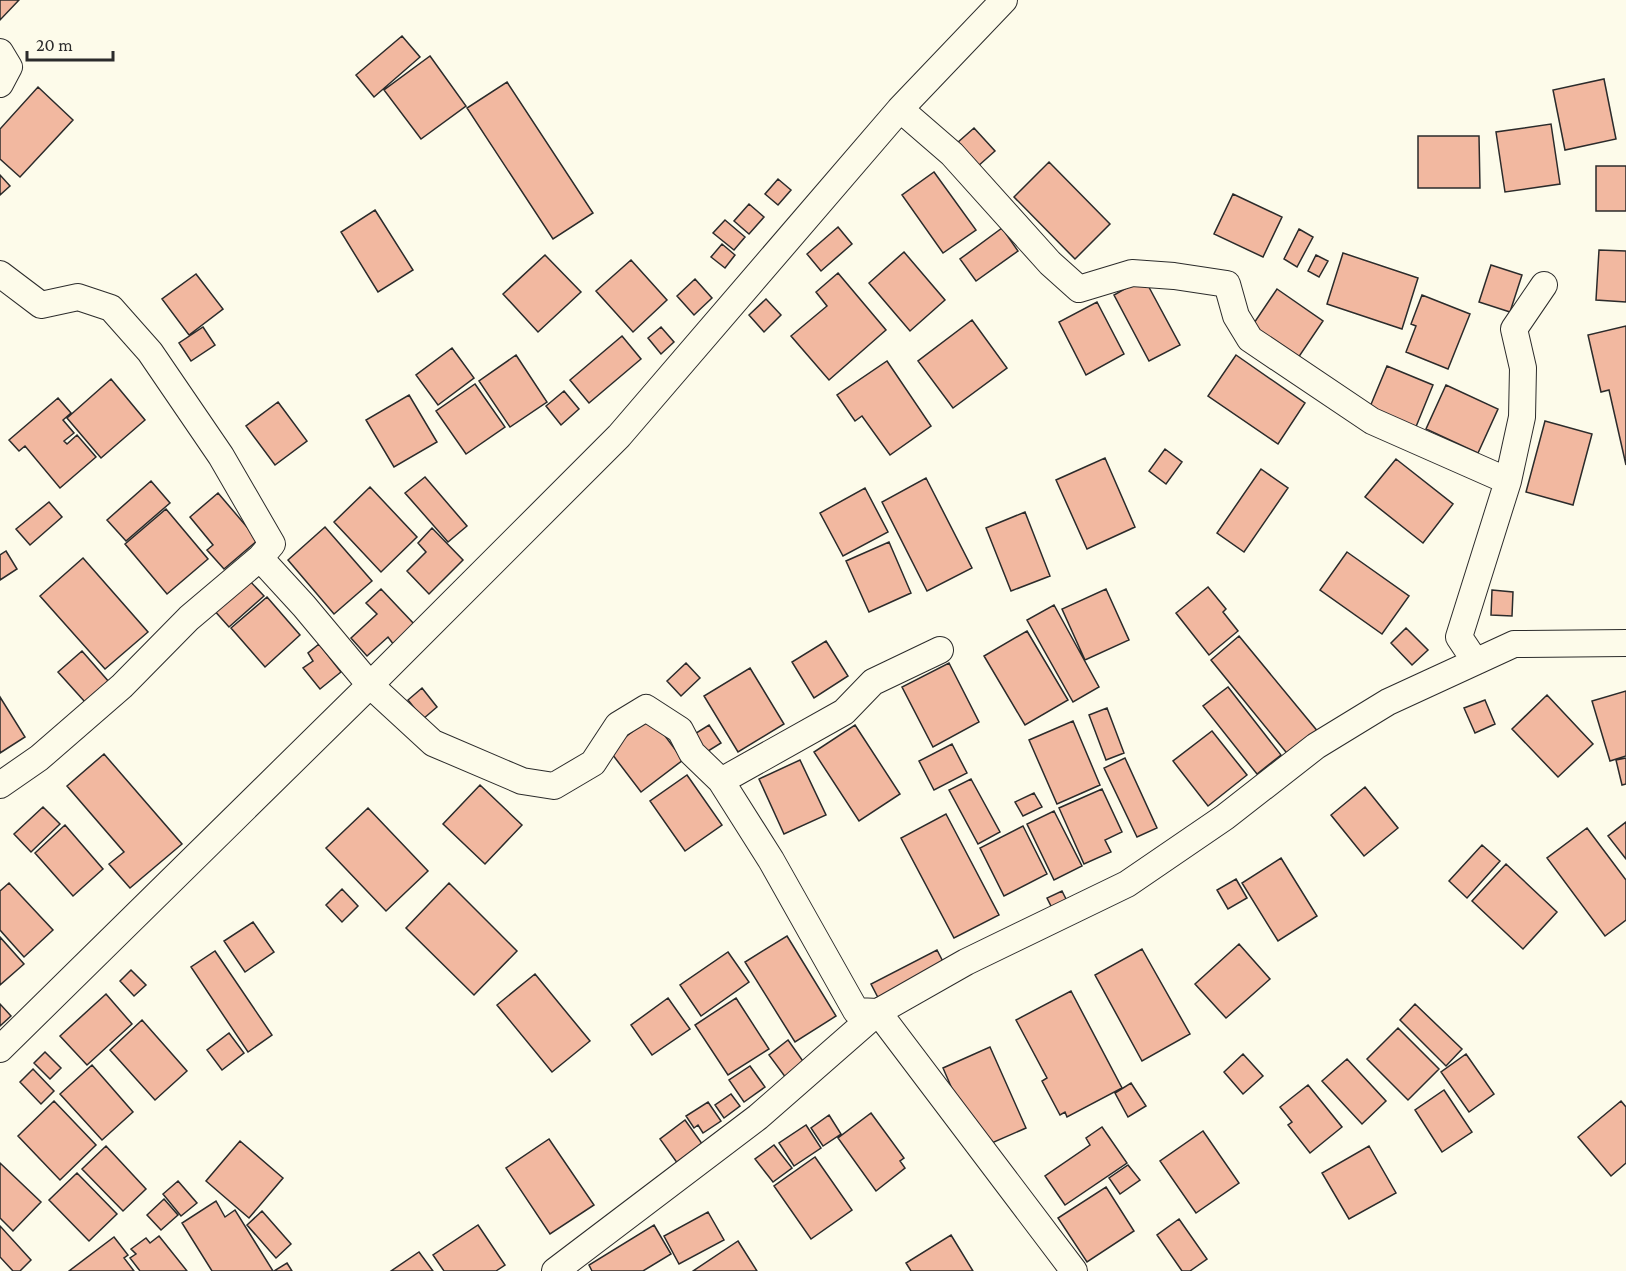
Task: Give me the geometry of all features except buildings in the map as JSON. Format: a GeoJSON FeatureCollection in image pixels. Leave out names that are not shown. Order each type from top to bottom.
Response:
{"type":"FeatureCollection","features":[{"type":"Feature","properties":{"kind":"street"},"geometry":{"type":"LineString","coordinates":[[0,1049],[370,686],[619,436],[900,109],[1004,0]]}},
{"type":"Feature","properties":{"kind":"street"},"geometry":{"type":"LineString","coordinates":[[0,52],[9,67],[0,84]]}},
{"type":"Feature","properties":{"kind":"street"},"geometry":{"type":"LineString","coordinates":[[900,109],[952,154],[1050,263],[1079,289],[1132,273],[1227,284],[1236,316],[1250,339],[1372,421],[1508,482]]}},
{"type":"Feature","properties":{"kind":"street"},"geometry":{"type":"LineString","coordinates":[[0,274],[41,305],[78,297],[111,308],[150,352],[222,456],[272,544],[260,558],[189,618],[122,686],[48,751],[0,785]]}},
{"type":"Feature","properties":{"kind":"street"},"geometry":{"type":"LineString","coordinates":[[1475,661],[1459,637],[1508,482],[1522,417],[1522,368],[1514,329],[1544,285]]}},
{"type":"Feature","properties":{"kind":"street"},"geometry":{"type":"LineString","coordinates":[[260,558],[304,606],[370,686],[433,743],[522,782],[555,786],[593,763],[618,725],[646,708],[680,730],[692,753],[721,781],[771,860],[856,1011],[878,1012]]}},
{"type":"Feature","properties":{"kind":"street"},"geometry":{"type":"LineString","coordinates":[[555,1271],[758,1118],[878,1012],[966,962],[1127,884],[1225,818],[1316,746],[1388,702],[1514,644],[1626,643]]}},
{"type":"Feature","properties":{"kind":"street"},"geometry":{"type":"LineString","coordinates":[[721,781],[844,712],[873,682],[940,650]]}},
{"type":"Feature","properties":{"kind":"street"},"geometry":{"type":"LineString","coordinates":[[878,1012],[1074,1271]]}}]}
